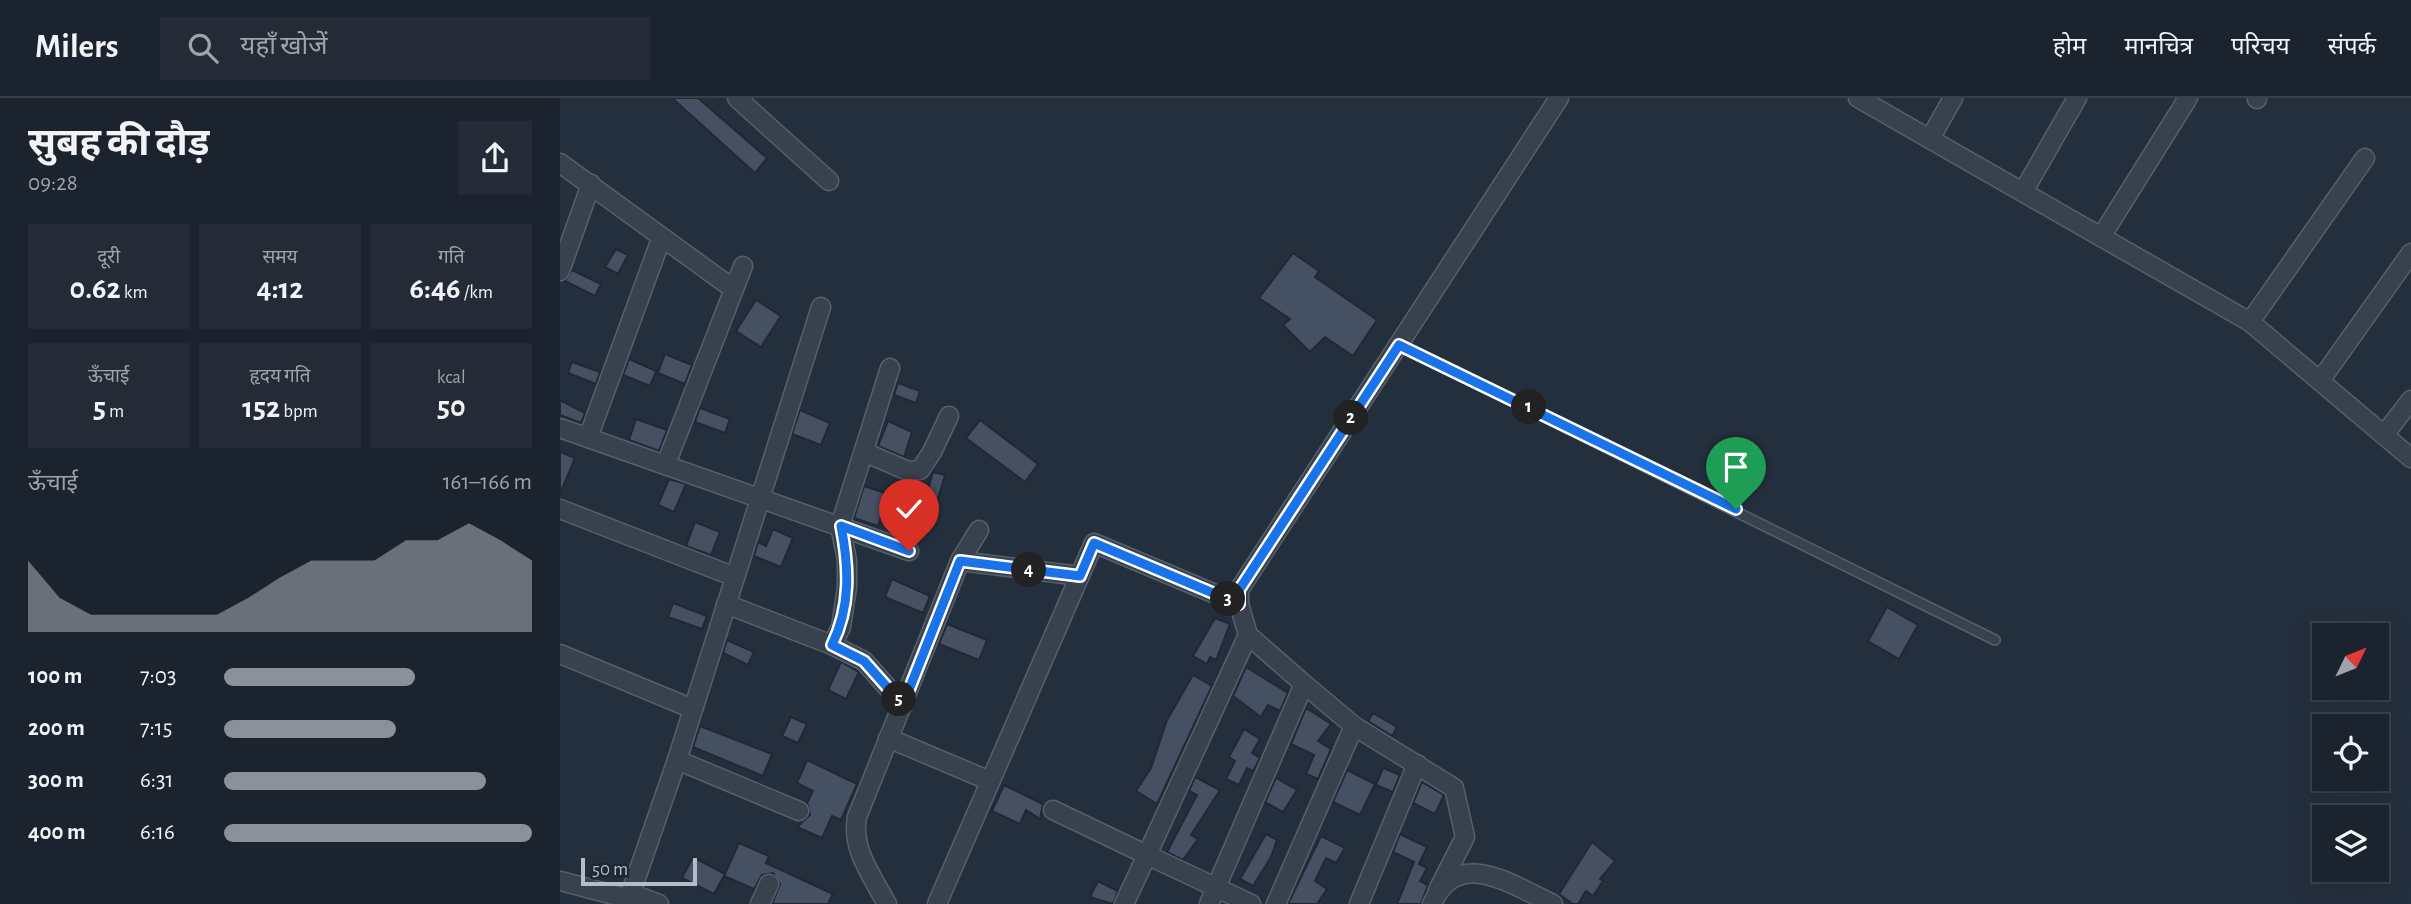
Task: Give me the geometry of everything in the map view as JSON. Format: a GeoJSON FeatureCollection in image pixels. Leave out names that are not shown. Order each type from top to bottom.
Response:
{"type":"FeatureCollection","features":[{"type":"Feature","properties":{"kind":"street"},"geometry":{"type":"LineString","coordinates":[[737,98],[829,181]]}},
{"type":"Feature","properties":{"kind":"street"},"geometry":{"type":"LineString","coordinates":[[1858,98],[2250,322],[2411,458]]}},
{"type":"Feature","properties":{"kind":"street"},"geometry":{"type":"LineString","coordinates":[[1930,139],[1953,98]]}},
{"type":"Feature","properties":{"kind":"street"},"geometry":{"type":"LineString","coordinates":[[2023,192],[2077,98]]}},
{"type":"Feature","properties":{"kind":"street"},"geometry":{"type":"LineString","coordinates":[[2101,237],[2188,98]]}},
{"type":"Feature","properties":{"kind":"street"},"geometry":{"type":"LineString","coordinates":[[1435,897],[1465,837],[1454,788],[1354,726],[1248,635],[1239,604],[1239,590],[1399,345],[1552,101]]}},
{"type":"Feature","properties":{"kind":"street"},"geometry":{"type":"LineString","coordinates":[[2250,322],[2365,158]]}},
{"type":"Feature","properties":{"kind":"street"},"geometry":{"type":"LineString","coordinates":[[560,163],[661,239],[732,288]]}},
{"type":"Feature","properties":{"kind":"street"},"geometry":{"type":"LineString","coordinates":[[560,271],[591,184]]}},
{"type":"Feature","properties":{"kind":"street"},"geometry":{"type":"LineString","coordinates":[[588,438],[661,239]]}},
{"type":"Feature","properties":{"kind":"street"},"geometry":{"type":"LineString","coordinates":[[2320,382],[2411,253]]}},
{"type":"Feature","properties":{"kind":"street"},"geometry":{"type":"LineString","coordinates":[[666,464],[732,288],[743,266]]}},
{"type":"Feature","properties":{"kind":"street"},"geometry":{"type":"LineString","coordinates":[[629,898],[677,760],[821,307]]}},
{"type":"Feature","properties":{"kind":"street"},"geometry":{"type":"LineString","coordinates":[[832,645],[841,627],[847,587],[847,560],[841,526],[890,368]]}},
{"type":"Feature","properties":{"kind":"street"},"geometry":{"type":"LineString","coordinates":[[2385,435],[2411,400]]}},
{"type":"Feature","properties":{"kind":"street"},"geometry":{"type":"LineString","coordinates":[[864,452],[908,471],[920,470],[932,452],[948,415]]}},
{"type":"Feature","properties":{"kind":"street"},"geometry":{"type":"LineString","coordinates":[[560,428],[909,551]]}},
{"type":"Feature","properties":{"kind":"street"},"geometry":{"type":"LineString","coordinates":[[560,509],[735,577]]}},
{"type":"Feature","properties":{"kind":"street"},"geometry":{"type":"LineString","coordinates":[[887,904],[854,835],[857,817],[960,561],[979,530]]}},
{"type":"Feature","properties":{"kind":"street"},"geometry":{"type":"LineString","coordinates":[[936,904],[1094,543],[1239,604]]}},
{"type":"Feature","properties":{"kind":"street"},"geometry":{"type":"LineString","coordinates":[[960,561],[1080,576]]}},
{"type":"Feature","properties":{"kind":"street"},"geometry":{"type":"LineString","coordinates":[[726,604],[832,645],[864,661],[903,705]]}},
{"type":"Feature","properties":{"kind":"street"},"geometry":{"type":"LineString","coordinates":[[1124,904],[1248,635]]}},
{"type":"Feature","properties":{"kind":"street"},"geometry":{"type":"LineString","coordinates":[[560,654],[693,709]]}},
{"type":"Feature","properties":{"kind":"street"},"geometry":{"type":"LineString","coordinates":[[1213,896],[1304,684]]}},
{"type":"Feature","properties":{"kind":"street"},"geometry":{"type":"LineString","coordinates":[[1276,904],[1354,726]]}},
{"type":"Feature","properties":{"kind":"street"},"geometry":{"type":"LineString","coordinates":[[888,738],[990,781]]}},
{"type":"Feature","properties":{"kind":"street"},"geometry":{"type":"LineString","coordinates":[[677,760],[799,811]]}},
{"type":"Feature","properties":{"kind":"street"},"geometry":{"type":"LineString","coordinates":[[1359,904],[1417,765]]}},
{"type":"Feature","properties":{"kind":"street"},"geometry":{"type":"LineString","coordinates":[[1053,810],[1147,855],[1213,896],[1251,904]]}},
{"type":"Feature","properties":{"kind":"street"},"geometry":{"type":"LineString","coordinates":[[1435,897],[1456,874],[1472,871],[1553,904]]}},
{"type":"Feature","properties":{"kind":"street"},"geometry":{"type":"LineString","coordinates":[[560,881],[659,904]]}},
{"type":"Feature","properties":{"kind":"street"},"geometry":{"type":"LineString","coordinates":[[760,904],[769,884]]}},
{"type":"Feature","properties":{"kind":"lane"},"geometry":{"type":"LineString","coordinates":[[1399,345],[1995,640]]}},
{"type":"Feature","properties":{"kind":"building"},"geometry":{"type":"Polygon","coordinates":[[[672,98],[698,98],[767,158],[755,173],[672,98]]]}},
{"type":"Feature","properties":{"kind":"building"},"geometry":{"type":"Polygon","coordinates":[[[616,249],[628,255],[618,274],[605,267],[616,249]]]}},
{"type":"Feature","properties":{"kind":"building"},"geometry":{"type":"Polygon","coordinates":[[[1293,253],[1319,271],[1315,277],[1377,320],[1353,356],[1325,337],[1310,352],[1283,325],[1290,319],[1259,298],[1293,253]]]}},
{"type":"Feature","properties":{"kind":"building"},"geometry":{"type":"Polygon","coordinates":[[[572,270],[601,284],[595,296],[565,281],[572,270]]]}},
{"type":"Feature","properties":{"kind":"building"},"geometry":{"type":"Polygon","coordinates":[[[756,300],[781,316],[761,347],[736,331],[756,300]]]}},
{"type":"Feature","properties":{"kind":"building"},"geometry":{"type":"Polygon","coordinates":[[[665,354],[692,365],[685,384],[658,373],[665,354]]]}},
{"type":"Feature","properties":{"kind":"building"},"geometry":{"type":"Polygon","coordinates":[[[629,359],[656,371],[650,386],[623,375],[629,359]]]}},
{"type":"Feature","properties":{"kind":"building"},"geometry":{"type":"Polygon","coordinates":[[[572,362],[600,372],[596,384],[568,373],[572,362]]]}},
{"type":"Feature","properties":{"kind":"building"},"geometry":{"type":"Polygon","coordinates":[[[898,383],[920,391],[916,403],[894,395],[898,383]]]}},
{"type":"Feature","properties":{"kind":"building"},"geometry":{"type":"Polygon","coordinates":[[[560,400],[585,413],[581,423],[560,415],[560,400]]]}},
{"type":"Feature","properties":{"kind":"building"},"geometry":{"type":"Polygon","coordinates":[[[700,408],[730,419],[725,433],[695,422],[700,408]]]}},
{"type":"Feature","properties":{"kind":"building"},"geometry":{"type":"Polygon","coordinates":[[[800,410],[830,423],[821,445],[792,434],[800,410]]]}},
{"type":"Feature","properties":{"kind":"building"},"geometry":{"type":"Polygon","coordinates":[[[636,419],[667,430],[659,451],[629,440],[636,419]]]}},
{"type":"Feature","properties":{"kind":"building"},"geometry":{"type":"Polygon","coordinates":[[[980,420],[1038,464],[1025,482],[966,438],[980,420]]]}},
{"type":"Feature","properties":{"kind":"building"},"geometry":{"type":"Polygon","coordinates":[[[888,421],[912,432],[904,457],[878,446],[888,421]]]}},
{"type":"Feature","properties":{"kind":"building"},"geometry":{"type":"Polygon","coordinates":[[[560,452],[575,458],[560,494],[560,452]]]}},
{"type":"Feature","properties":{"kind":"building"},"geometry":{"type":"Polygon","coordinates":[[[933,472],[945,475],[936,505],[924,502],[933,472]]]}},
{"type":"Feature","properties":{"kind":"building"},"geometry":{"type":"Polygon","coordinates":[[[669,479],[686,484],[674,512],[658,505],[669,479]]]}},
{"type":"Feature","properties":{"kind":"building"},"geometry":{"type":"Polygon","coordinates":[[[864,486],[888,494],[878,526],[854,518],[864,486]]]}},
{"type":"Feature","properties":{"kind":"building"},"geometry":{"type":"Polygon","coordinates":[[[695,522],[720,532],[711,555],[686,546],[695,522]]]}},
{"type":"Feature","properties":{"kind":"building"},"geometry":{"type":"Polygon","coordinates":[[[773,529],[793,538],[781,567],[754,556],[758,542],[766,546],[773,529]]]}},
{"type":"Feature","properties":{"kind":"building"},"geometry":{"type":"Polygon","coordinates":[[[892,579],[930,596],[923,613],[885,597],[892,579]]]}},
{"type":"Feature","properties":{"kind":"building"},"geometry":{"type":"Polygon","coordinates":[[[673,603],[707,616],[702,629],[668,617],[673,603]]]}},
{"type":"Feature","properties":{"kind":"building"},"geometry":{"type":"Polygon","coordinates":[[[1887,607],[1918,625],[1899,659],[1868,641],[1887,607]]]}},
{"type":"Feature","properties":{"kind":"building"},"geometry":{"type":"Polygon","coordinates":[[[1215,618],[1230,624],[1216,660],[1210,657],[1207,664],[1193,656],[1215,618]]]}},
{"type":"Feature","properties":{"kind":"building"},"geometry":{"type":"Polygon","coordinates":[[[947,624],[987,640],[979,660],[939,644],[947,624]]]}},
{"type":"Feature","properties":{"kind":"building"},"geometry":{"type":"Polygon","coordinates":[[[727,640],[754,652],[748,665],[723,653],[727,640]]]}},
{"type":"Feature","properties":{"kind":"building"},"geometry":{"type":"Polygon","coordinates":[[[841,662],[859,672],[846,699],[828,690],[841,662]]]}},
{"type":"Feature","properties":{"kind":"building"},"geometry":{"type":"Polygon","coordinates":[[[1246,667],[1288,693],[1280,711],[1268,705],[1261,717],[1233,696],[1246,667]]]}},
{"type":"Feature","properties":{"kind":"building"},"geometry":{"type":"Polygon","coordinates":[[[1193,675],[1212,686],[1157,804],[1136,791],[1151,768],[1167,720],[1193,675]]]}},
{"type":"Feature","properties":{"kind":"building"},"geometry":{"type":"Polygon","coordinates":[[[1306,708],[1331,724],[1318,741],[1331,749],[1318,779],[1306,774],[1314,755],[1291,744],[1306,708]]]}},
{"type":"Feature","properties":{"kind":"building"},"geometry":{"type":"Polygon","coordinates":[[[1373,713],[1397,727],[1392,736],[1368,721],[1373,713]]]}},
{"type":"Feature","properties":{"kind":"building"},"geometry":{"type":"Polygon","coordinates":[[[791,717],[807,724],[798,743],[782,736],[791,717]]]}},
{"type":"Feature","properties":{"kind":"building"},"geometry":{"type":"Polygon","coordinates":[[[700,726],[772,754],[763,776],[693,747],[700,726]]]}},
{"type":"Feature","properties":{"kind":"building"},"geometry":{"type":"Polygon","coordinates":[[[1244,729],[1260,739],[1252,753],[1260,758],[1253,771],[1247,768],[1239,785],[1226,779],[1235,761],[1229,757],[1244,729]]]}},
{"type":"Feature","properties":{"kind":"building"},"geometry":{"type":"Polygon","coordinates":[[[807,760],[857,784],[841,820],[832,816],[822,838],[797,827],[810,815],[807,803],[813,791],[797,783],[807,760]]]}},
{"type":"Feature","properties":{"kind":"building"},"geometry":{"type":"Polygon","coordinates":[[[1383,768],[1400,775],[1393,792],[1376,785],[1383,768]]]}},
{"type":"Feature","properties":{"kind":"building"},"geometry":{"type":"Polygon","coordinates":[[[1347,770],[1375,784],[1360,815],[1333,802],[1347,770]]]}},
{"type":"Feature","properties":{"kind":"building"},"geometry":{"type":"Polygon","coordinates":[[[1195,777],[1220,790],[1191,835],[1198,839],[1183,860],[1167,852],[1197,795],[1189,791],[1195,777]]]}},
{"type":"Feature","properties":{"kind":"building"},"geometry":{"type":"Polygon","coordinates":[[[1276,778],[1297,790],[1283,812],[1265,802],[1276,778]]]}},
{"type":"Feature","properties":{"kind":"building"},"geometry":{"type":"Polygon","coordinates":[[[1422,782],[1444,795],[1435,814],[1413,803],[1422,782]]]}},
{"type":"Feature","properties":{"kind":"building"},"geometry":{"type":"Polygon","coordinates":[[[1004,785],[1043,804],[1040,819],[1026,810],[1020,824],[992,811],[1004,785]]]}},
{"type":"Feature","properties":{"kind":"building"},"geometry":{"type":"Polygon","coordinates":[[[1266,834],[1277,840],[1271,857],[1253,886],[1240,879],[1266,834]]]}},
{"type":"Feature","properties":{"kind":"building"},"geometry":{"type":"Polygon","coordinates":[[[1400,834],[1427,847],[1419,864],[1427,868],[1420,881],[1428,885],[1421,904],[1397,904],[1414,862],[1393,852],[1400,834]]]}},
{"type":"Feature","properties":{"kind":"building"},"geometry":{"type":"Polygon","coordinates":[[[1321,836],[1345,848],[1336,863],[1326,858],[1315,881],[1327,889],[1317,904],[1288,904],[1321,836]]]}},
{"type":"Feature","properties":{"kind":"building"},"geometry":{"type":"Polygon","coordinates":[[[1592,842],[1615,861],[1600,879],[1603,881],[1593,896],[1586,891],[1578,904],[1573,904],[1559,894],[1592,842]]]}},
{"type":"Feature","properties":{"kind":"building"},"geometry":{"type":"Polygon","coordinates":[[[739,843],[769,856],[766,863],[833,894],[828,904],[772,904],[780,884],[773,873],[762,875],[754,889],[724,876],[739,843]]]}},
{"type":"Feature","properties":{"kind":"building"},"geometry":{"type":"Polygon","coordinates":[[[693,857],[725,874],[714,894],[682,878],[693,857]]]}},
{"type":"Feature","properties":{"kind":"building"},"geometry":{"type":"Polygon","coordinates":[[[1098,881],[1118,891],[1113,904],[1090,897],[1098,881]]]}},
{"type":"Feature","properties":{"kind":"route"},"geometry":{"type":"LineString","coordinates":[[909,551],[841,526],[847,560],[847,587],[841,627],[832,645],[864,661],[903,705],[960,561],[1080,576],[1094,543],[1239,604],[1239,590],[1399,345],[1736,509]]}}]}
